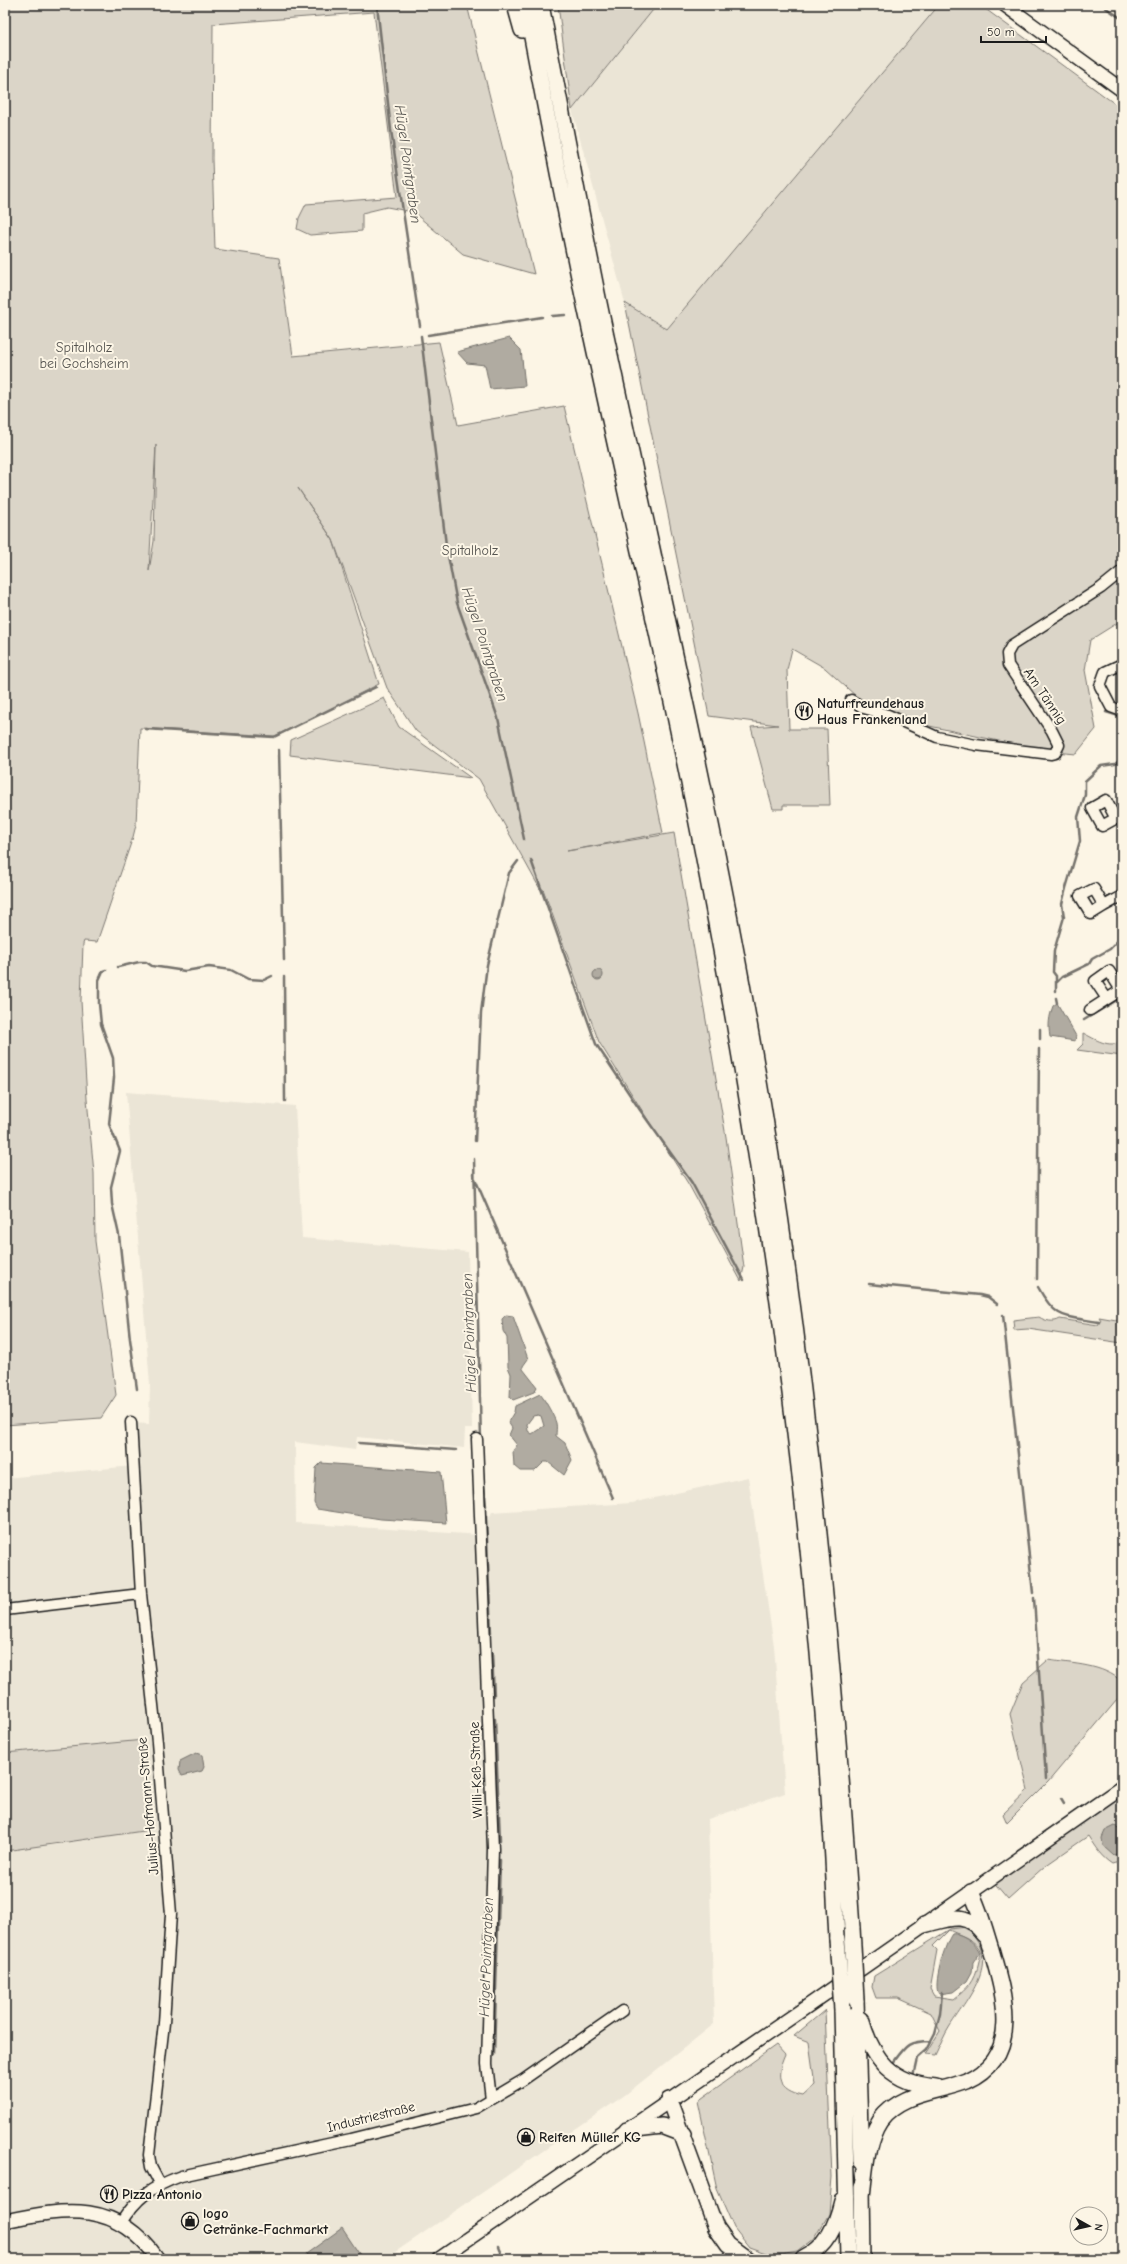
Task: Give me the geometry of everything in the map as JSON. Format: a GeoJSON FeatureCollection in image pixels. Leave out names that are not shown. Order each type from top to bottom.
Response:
{"type":"FeatureCollection","features":[{"type":"Feature","properties":{"kind":"highway"},"geometry":{"type":"LineString","coordinates":[[515,5],[541,82]]}},
{"type":"Feature","properties":{"kind":"highway"},"geometry":{"type":"LineString","coordinates":[[526,5],[588,318],[702,849],[756,1149],[782,1333],[803,1508],[824,1728],[842,2010],[848,2259]]}},
{"type":"Feature","properties":{"kind":"highway"},"geometry":{"type":"LineString","coordinates":[[541,5],[601,312],[707,800],[761,1092],[783,1237],[815,1482],[838,1725],[856,2000],[863,2259]]}},
{"type":"Feature","properties":{"kind":"highway"},"geometry":{"type":"LineString","coordinates":[[862,2196],[872,2137],[880,2121],[899,2103],[939,2088],[961,2083],[977,2075],[989,2064],[1003,2040],[1006,2025],[1006,2009],[988,1938],[979,1909],[971,1892]]}},
{"type":"Feature","properties":{"kind":"highway"},"geometry":{"type":"LineString","coordinates":[[924,1925],[949,1918],[971,1920],[988,1938]]}},
{"type":"Feature","properties":{"kind":"highway"},"geometry":{"type":"LineString","coordinates":[[856,2000],[870,2046],[888,2069],[907,2082],[939,2088]]}},
{"type":"Feature","properties":{"kind":"highway"},"geometry":{"type":"LineString","coordinates":[[669,2100],[683,2134],[706,2205],[716,2228],[728,2245],[747,2259]]}},
{"type":"Feature","properties":{"kind":"highway"},"geometry":{"type":"LineString","coordinates":[[627,2130],[662,2126],[683,2134]]}},
{"type":"Feature","properties":{"kind":"highway"},"geometry":{"type":"LineString","coordinates":[[803,2259],[821,2246],[830,2236],[839,2213],[846,2180]]}},
{"type":"Feature","properties":{"kind":"main road"},"geometry":{"type":"LineString","coordinates":[[1005,5],[1122,90]]}},
{"type":"Feature","properties":{"kind":"main road"},"geometry":{"type":"LineString","coordinates":[[439,2259],[924,1925],[1122,1786]]}},
{"type":"Feature","properties":{"kind":"main road"},"geometry":{"type":"LineString","coordinates":[[5,2221],[51,2211],[74,2211],[99,2215],[120,2224],[144,2242],[158,2259]]}},
{"type":"Feature","properties":{"kind":"street","name":"Am Tännig"},"geometry":{"type":"LineString","coordinates":[[851,700],[864,708],[888,715],[937,737],[976,745],[1051,754],[1055,753],[1059,744],[1008,665],[1007,654],[1012,645],[1101,588],[1122,571]]}},
{"type":"Feature","properties":{"kind":"street"},"geometry":{"type":"LineString","coordinates":[[1122,664],[1105,672],[1100,686],[1111,707],[1122,711]]}},
{"type":"Feature","properties":{"kind":"street"},"geometry":{"type":"LineString","coordinates":[[1104,906],[1122,896]]}},
{"type":"Feature","properties":{"kind":"street"},"geometry":{"type":"LineString","coordinates":[[1090,1010],[1107,999],[1122,989],[1110,971],[1095,981],[1107,999]]}},
{"type":"Feature","properties":{"kind":"street","name":"Julius-Hofmann-Straße"},"geometry":{"type":"LineString","coordinates":[[131,1422],[141,1594],[156,1735],[171,1903],[164,2023],[149,2155],[151,2166],[160,2184]]}},
{"type":"Feature","properties":{"kind":"street","name":"Willi-Keß-Straße"},"geometry":{"type":"LineString","coordinates":[[477,1439],[493,1849],[487,2064],[491,2099]]}},
{"type":"Feature","properties":{"kind":"street"},"geometry":{"type":"LineString","coordinates":[[5,1610],[141,1594]]}},
{"type":"Feature","properties":{"kind":"street","name":"Industriestraße"},"geometry":{"type":"LineString","coordinates":[[120,2224],[135,2202],[160,2184],[181,2176],[351,2139],[476,2108],[523,2080],[622,2011]]}},
{"type":"Feature","properties":{"kind":"shaded area"},"geometry":{"type":"Polygon","coordinates":[[[657,5],[939,5],[667,329],[625,303],[572,110],[657,5]]]}},
{"type":"Feature","properties":{"kind":"shaded area"},"geometry":{"type":"Polygon","coordinates":[[[509,338],[521,350],[525,386],[490,389],[485,365],[467,363],[457,352],[509,338]]]}},
{"type":"Feature","properties":{"kind":"shaded area"},"geometry":{"type":"Polygon","coordinates":[[[596,970],[600,970],[602,971],[602,979],[596,980],[593,977],[593,973],[596,970]]]}},
{"type":"Feature","properties":{"kind":"shaded area"},"geometry":{"type":"Polygon","coordinates":[[[1057,1003],[1076,1036],[1075,1041],[1050,1037],[1050,1017],[1053,1006],[1057,1003]]]}},
{"type":"Feature","properties":{"kind":"shaded area"},"geometry":{"type":"Polygon","coordinates":[[[126,1092],[295,1106],[302,1238],[468,1252],[472,1429],[465,1429],[464,1448],[357,1437],[355,1450],[295,1442],[296,1523],[481,1535],[492,1512],[632,1503],[748,1477],[774,1646],[785,1793],[708,1819],[714,2024],[625,2095],[385,2259],[5,2259],[5,1478],[133,1466],[131,1423],[149,1424],[150,1384],[126,1092]]]}},
{"type":"Feature","properties":{"kind":"shaded area"},"geometry":{"type":"Polygon","coordinates":[[[506,1315],[513,1316],[528,1359],[523,1366],[523,1369],[537,1387],[534,1392],[513,1400],[510,1397],[511,1374],[508,1367],[507,1338],[503,1331],[502,1319],[506,1315]]]}},
{"type":"Feature","properties":{"kind":"shaded area"},"geometry":{"type":"Polygon","coordinates":[[[540,1394],[542,1396],[555,1420],[556,1436],[565,1443],[572,1460],[564,1475],[548,1462],[544,1462],[535,1471],[520,1471],[514,1466],[513,1451],[517,1445],[509,1435],[512,1428],[508,1422],[514,1412],[515,1406],[540,1394]],[[533,1416],[527,1424],[528,1431],[532,1434],[544,1426],[541,1416],[533,1416]]]}},
{"type":"Feature","properties":{"kind":"shaded area"},"geometry":{"type":"Polygon","coordinates":[[[321,1463],[441,1472],[446,1523],[381,1519],[317,1509],[314,1503],[316,1468],[321,1463]]]}},
{"type":"Feature","properties":{"kind":"shaded area"},"geometry":{"type":"Polygon","coordinates":[[[196,1753],[202,1755],[204,1767],[202,1771],[182,1776],[179,1770],[180,1761],[196,1753]]]}},
{"type":"Feature","properties":{"kind":"shaded area"},"geometry":{"type":"Polygon","coordinates":[[[1115,1826],[1122,1830],[1122,1854],[1114,1856],[1103,1846],[1102,1838],[1105,1831],[1115,1826]]]}},
{"type":"Feature","properties":{"kind":"shaded area"},"geometry":{"type":"Polygon","coordinates":[[[1122,1866],[1122,1882],[1113,1873],[1122,1866]]]}},
{"type":"Feature","properties":{"kind":"shaded area"},"geometry":{"type":"Polygon","coordinates":[[[952,1934],[960,1935],[968,1939],[976,1946],[980,1953],[973,1963],[972,1972],[967,1981],[953,1992],[939,1994],[937,1983],[940,1964],[952,1934]]]}},
{"type":"Feature","properties":{"kind":"shaded area"},"geometry":{"type":"Polygon","coordinates":[[[342,2228],[360,2255],[354,2259],[309,2259],[306,2254],[342,2228]]]}},
{"type":"Feature","properties":{"kind":"green space","name":"Spitalholz"},"geometry":{"type":"Polygon","coordinates":[[[5,5],[467,5],[534,274],[463,254],[413,212],[387,207],[362,213],[362,231],[310,235],[297,229],[299,218],[306,204],[397,197],[374,12],[213,24],[212,159],[215,249],[279,258],[293,356],[439,342],[458,425],[564,406],[638,713],[663,833],[567,851],[674,833],[726,1137],[744,1267],[741,1281],[689,1185],[599,1042],[543,889],[540,889],[479,779],[416,731],[387,688],[333,540],[379,684],[275,736],[140,728],[136,825],[133,837],[97,942],[84,941],[83,944],[81,1001],[87,1099],[94,1173],[95,1241],[116,1395],[101,1418],[5,1425],[5,5]],[[156,445],[149,571],[154,541],[156,445]]]}},
{"type":"Feature","properties":{"kind":"green space"},"geometry":{"type":"Polygon","coordinates":[[[558,5],[657,5],[572,110],[558,5]]]}},
{"type":"Feature","properties":{"kind":"green space"},"geometry":{"type":"Polygon","coordinates":[[[939,5],[980,5],[1122,109],[1122,620],[1090,640],[1085,670],[1096,729],[1076,754],[1045,751],[911,722],[857,697],[825,668],[792,649],[787,670],[789,729],[827,729],[830,805],[783,805],[783,809],[773,809],[751,727],[778,725],[709,716],[625,303],[667,329],[939,5]]]}},
{"type":"Feature","properties":{"kind":"green space"},"geometry":{"type":"Polygon","coordinates":[[[384,698],[399,727],[471,778],[290,755],[291,740],[384,698]]]}},
{"type":"Feature","properties":{"kind":"green space"},"geometry":{"type":"Polygon","coordinates":[[[1083,1033],[1107,1044],[1122,1041],[1122,1056],[1077,1050],[1083,1044],[1083,1033]]]}},
{"type":"Feature","properties":{"kind":"green space"},"geometry":{"type":"Polygon","coordinates":[[[1039,1317],[1050,1321],[1060,1319],[1098,1325],[1101,1320],[1099,1317],[1122,1321],[1122,1343],[1028,1329],[1014,1330],[1013,1320],[1039,1317]]]}},
{"type":"Feature","properties":{"kind":"green space"},"geometry":{"type":"Polygon","coordinates":[[[1048,1660],[1097,1668],[1115,1676],[1122,1682],[1122,1694],[1048,1782],[1007,1823],[1003,1814],[1028,1790],[1010,1714],[1023,1682],[1048,1660]]]}},
{"type":"Feature","properties":{"kind":"green space"},"geometry":{"type":"Polygon","coordinates":[[[144,1740],[150,1830],[5,1851],[5,1753],[144,1740]]]}},
{"type":"Feature","properties":{"kind":"green space"},"geometry":{"type":"Polygon","coordinates":[[[1122,1787],[1122,1815],[1120,1817],[1122,1819],[1122,1861],[1112,1864],[1098,1852],[1088,1836],[1045,1866],[1008,1899],[991,1879],[1122,1787]]]}},
{"type":"Feature","properties":{"kind":"green space"},"geometry":{"type":"Polygon","coordinates":[[[965,1927],[976,1939],[982,1951],[982,1964],[979,1977],[973,1990],[948,2029],[935,2056],[925,2055],[940,2031],[931,2013],[898,1998],[876,1998],[872,1987],[874,1976],[950,1929],[965,1927]],[[949,1930],[933,1946],[937,1950],[930,1989],[934,1996],[954,1999],[973,1979],[977,1969],[980,1951],[972,1941],[949,1930]]]}},
{"type":"Feature","properties":{"kind":"green space"},"geometry":{"type":"Polygon","coordinates":[[[825,2010],[832,2177],[829,2214],[814,2239],[797,2252],[774,2256],[749,2247],[734,2228],[717,2189],[698,2101],[776,2045],[785,2055],[780,2070],[781,2082],[788,2091],[803,2096],[815,2085],[809,2042],[794,2036],[825,2010]]]}},
{"type":"Feature","properties":{"kind":"waterway","name":"Hügel Pointgraben"},"geometry":{"type":"LineString","coordinates":[[377,5],[391,130],[420,326]]}},
{"type":"Feature","properties":{"kind":"waterway"},"geometry":{"type":"LineString","coordinates":[[1102,5],[1122,19]]}},
{"type":"Feature","properties":{"kind":"waterway"},"geometry":{"type":"LineString","coordinates":[[552,316],[565,315]]}},
{"type":"Feature","properties":{"kind":"waterway"},"geometry":{"type":"LineString","coordinates":[[428,335],[542,317]]}},
{"type":"Feature","properties":{"kind":"waterway","name":"Hügel Pointgraben"},"geometry":{"type":"LineString","coordinates":[[421,336],[446,545],[457,603],[498,718],[524,839]]}},
{"type":"Feature","properties":{"kind":"waterway"},"geometry":{"type":"LineString","coordinates":[[145,729],[274,737],[376,687]]}},
{"type":"Feature","properties":{"kind":"waterway"},"geometry":{"type":"LineString","coordinates":[[1106,712],[1122,717]]}},
{"type":"Feature","properties":{"kind":"waterway"},"geometry":{"type":"LineString","coordinates":[[279,750],[284,960]]}},
{"type":"Feature","properties":{"kind":"waterway"},"geometry":{"type":"LineString","coordinates":[[1056,991],[1056,976],[1053,972],[1054,951],[1064,917],[1062,904],[1080,841],[1078,817],[1085,795],[1085,781],[1101,766],[1115,764],[1122,759]]}},
{"type":"Feature","properties":{"kind":"waterway"},"geometry":{"type":"LineString","coordinates":[[531,860],[596,1044],[640,1110],[692,1183],[744,1280]]}},
{"type":"Feature","properties":{"kind":"waterway","name":"Hügel Pointgraben"},"geometry":{"type":"LineString","coordinates":[[475,1141],[481,1013],[487,965],[509,873],[518,861]]}},
{"type":"Feature","properties":{"kind":"waterway"},"geometry":{"type":"LineString","coordinates":[[1108,897],[1122,890]]}},
{"type":"Feature","properties":{"kind":"waterway"},"geometry":{"type":"LineString","coordinates":[[1057,982],[1062,977],[1089,964],[1092,959],[1110,949],[1122,936]]}},
{"type":"Feature","properties":{"kind":"waterway"},"geometry":{"type":"LineString","coordinates":[[118,967],[139,962],[146,962],[152,966],[185,971],[209,967],[231,970],[248,979],[264,980],[272,976]]}},
{"type":"Feature","properties":{"kind":"waterway"},"geometry":{"type":"LineString","coordinates":[[106,970],[103,971],[99,980],[99,1004],[101,1024],[113,1058],[114,1078],[109,1124],[120,1151],[111,1187],[112,1204],[119,1235],[137,1389]]}},
{"type":"Feature","properties":{"kind":"waterway"},"geometry":{"type":"LineString","coordinates":[[284,977],[285,1101]]}},
{"type":"Feature","properties":{"kind":"waterway"},"geometry":{"type":"LineString","coordinates":[[1084,1020],[1122,997]]}},
{"type":"Feature","properties":{"kind":"waterway"},"geometry":{"type":"LineString","coordinates":[[1056,998],[1057,1003]]}},
{"type":"Feature","properties":{"kind":"waterway"},"geometry":{"type":"LineString","coordinates":[[1040,1029],[1040,1039]]}},
{"type":"Feature","properties":{"kind":"waterway"},"geometry":{"type":"LineString","coordinates":[[1037,1279],[1039,1049]]}},
{"type":"Feature","properties":{"kind":"waterway","name":"Hügel Pointgraben"},"geometry":{"type":"LineString","coordinates":[[474,1159],[481,1440]]}},
{"type":"Feature","properties":{"kind":"waterway"},"geometry":{"type":"LineString","coordinates":[[473,1174],[613,1498]]}},
{"type":"Feature","properties":{"kind":"waterway"},"geometry":{"type":"LineString","coordinates":[[869,1284],[980,1295],[988,1297],[997,1304]]}},
{"type":"Feature","properties":{"kind":"waterway"},"geometry":{"type":"LineString","coordinates":[[1038,1287],[1050,1306],[1062,1315],[1099,1322]]}},
{"type":"Feature","properties":{"kind":"waterway"},"geometry":{"type":"LineString","coordinates":[[1003,1315],[1033,1593]]}},
{"type":"Feature","properties":{"kind":"waterway"},"geometry":{"type":"LineString","coordinates":[[359,1443],[456,1450]]}},
{"type":"Feature","properties":{"kind":"waterway","name":"Hügel Pointgraben"},"geometry":{"type":"LineString","coordinates":[[483,1473],[486,1506]]}},
{"type":"Feature","properties":{"kind":"waterway","name":"Hügel Pointgraben"},"geometry":{"type":"LineString","coordinates":[[486,1516],[491,1633]]}},
{"type":"Feature","properties":{"kind":"waterway"},"geometry":{"type":"LineString","coordinates":[[1034,1598],[1046,1779]]}},
{"type":"Feature","properties":{"kind":"waterway","name":"Hügel Pointgraben"},"geometry":{"type":"LineString","coordinates":[[492,1653],[494,1696]]}},
{"type":"Feature","properties":{"kind":"waterway","name":"Hügel Pointgraben"},"geometry":{"type":"LineString","coordinates":[[495,1719],[500,1840]]}},
{"type":"Feature","properties":{"kind":"waterway"},"geometry":{"type":"LineString","coordinates":[[1061,1798],[1064,1803]]}},
{"type":"Feature","properties":{"kind":"waterway","name":"Hügel Pointgraben"},"geometry":{"type":"LineString","coordinates":[[494,2055],[500,1860]]}},
{"type":"Feature","properties":{"kind":"waterway"},"geometry":{"type":"LineString","coordinates":[[913,2076],[917,2058],[926,2050],[935,2033],[940,2014],[942,1993]]}},
{"type":"Feature","properties":{"kind":"waterway"},"geometry":{"type":"LineString","coordinates":[[893,2063],[908,2045],[917,2042],[931,2041]]}},
{"type":"Feature","properties":{"kind":"waterway","name":"Hügel Pointgraben"},"geometry":{"type":"LineString","coordinates":[[498,2247],[503,2259]]}},
{"type":"Feature","properties":{"kind":"place","name":"Naturfreundehaus Haus Frankenland"},"geometry":{"type":"Point","coordinates":[804,711]}},
{"type":"Feature","properties":{"kind":"place","name":"Reifen Müller KG"},"geometry":{"type":"Point","coordinates":[526,2137]}},
{"type":"Feature","properties":{"kind":"place","name":"Pizza Antonio"},"geometry":{"type":"Point","coordinates":[109,2194]}},
{"type":"Feature","properties":{"kind":"place","name":"logo Getränke-Fachmarkt"},"geometry":{"type":"Point","coordinates":[190,2221]}},
{"type":"Feature","properties":{"kind":"park label","name":"Spitalholz bei Gochsheim"},"geometry":{"type":"Point","coordinates":[84,356]}}]}
